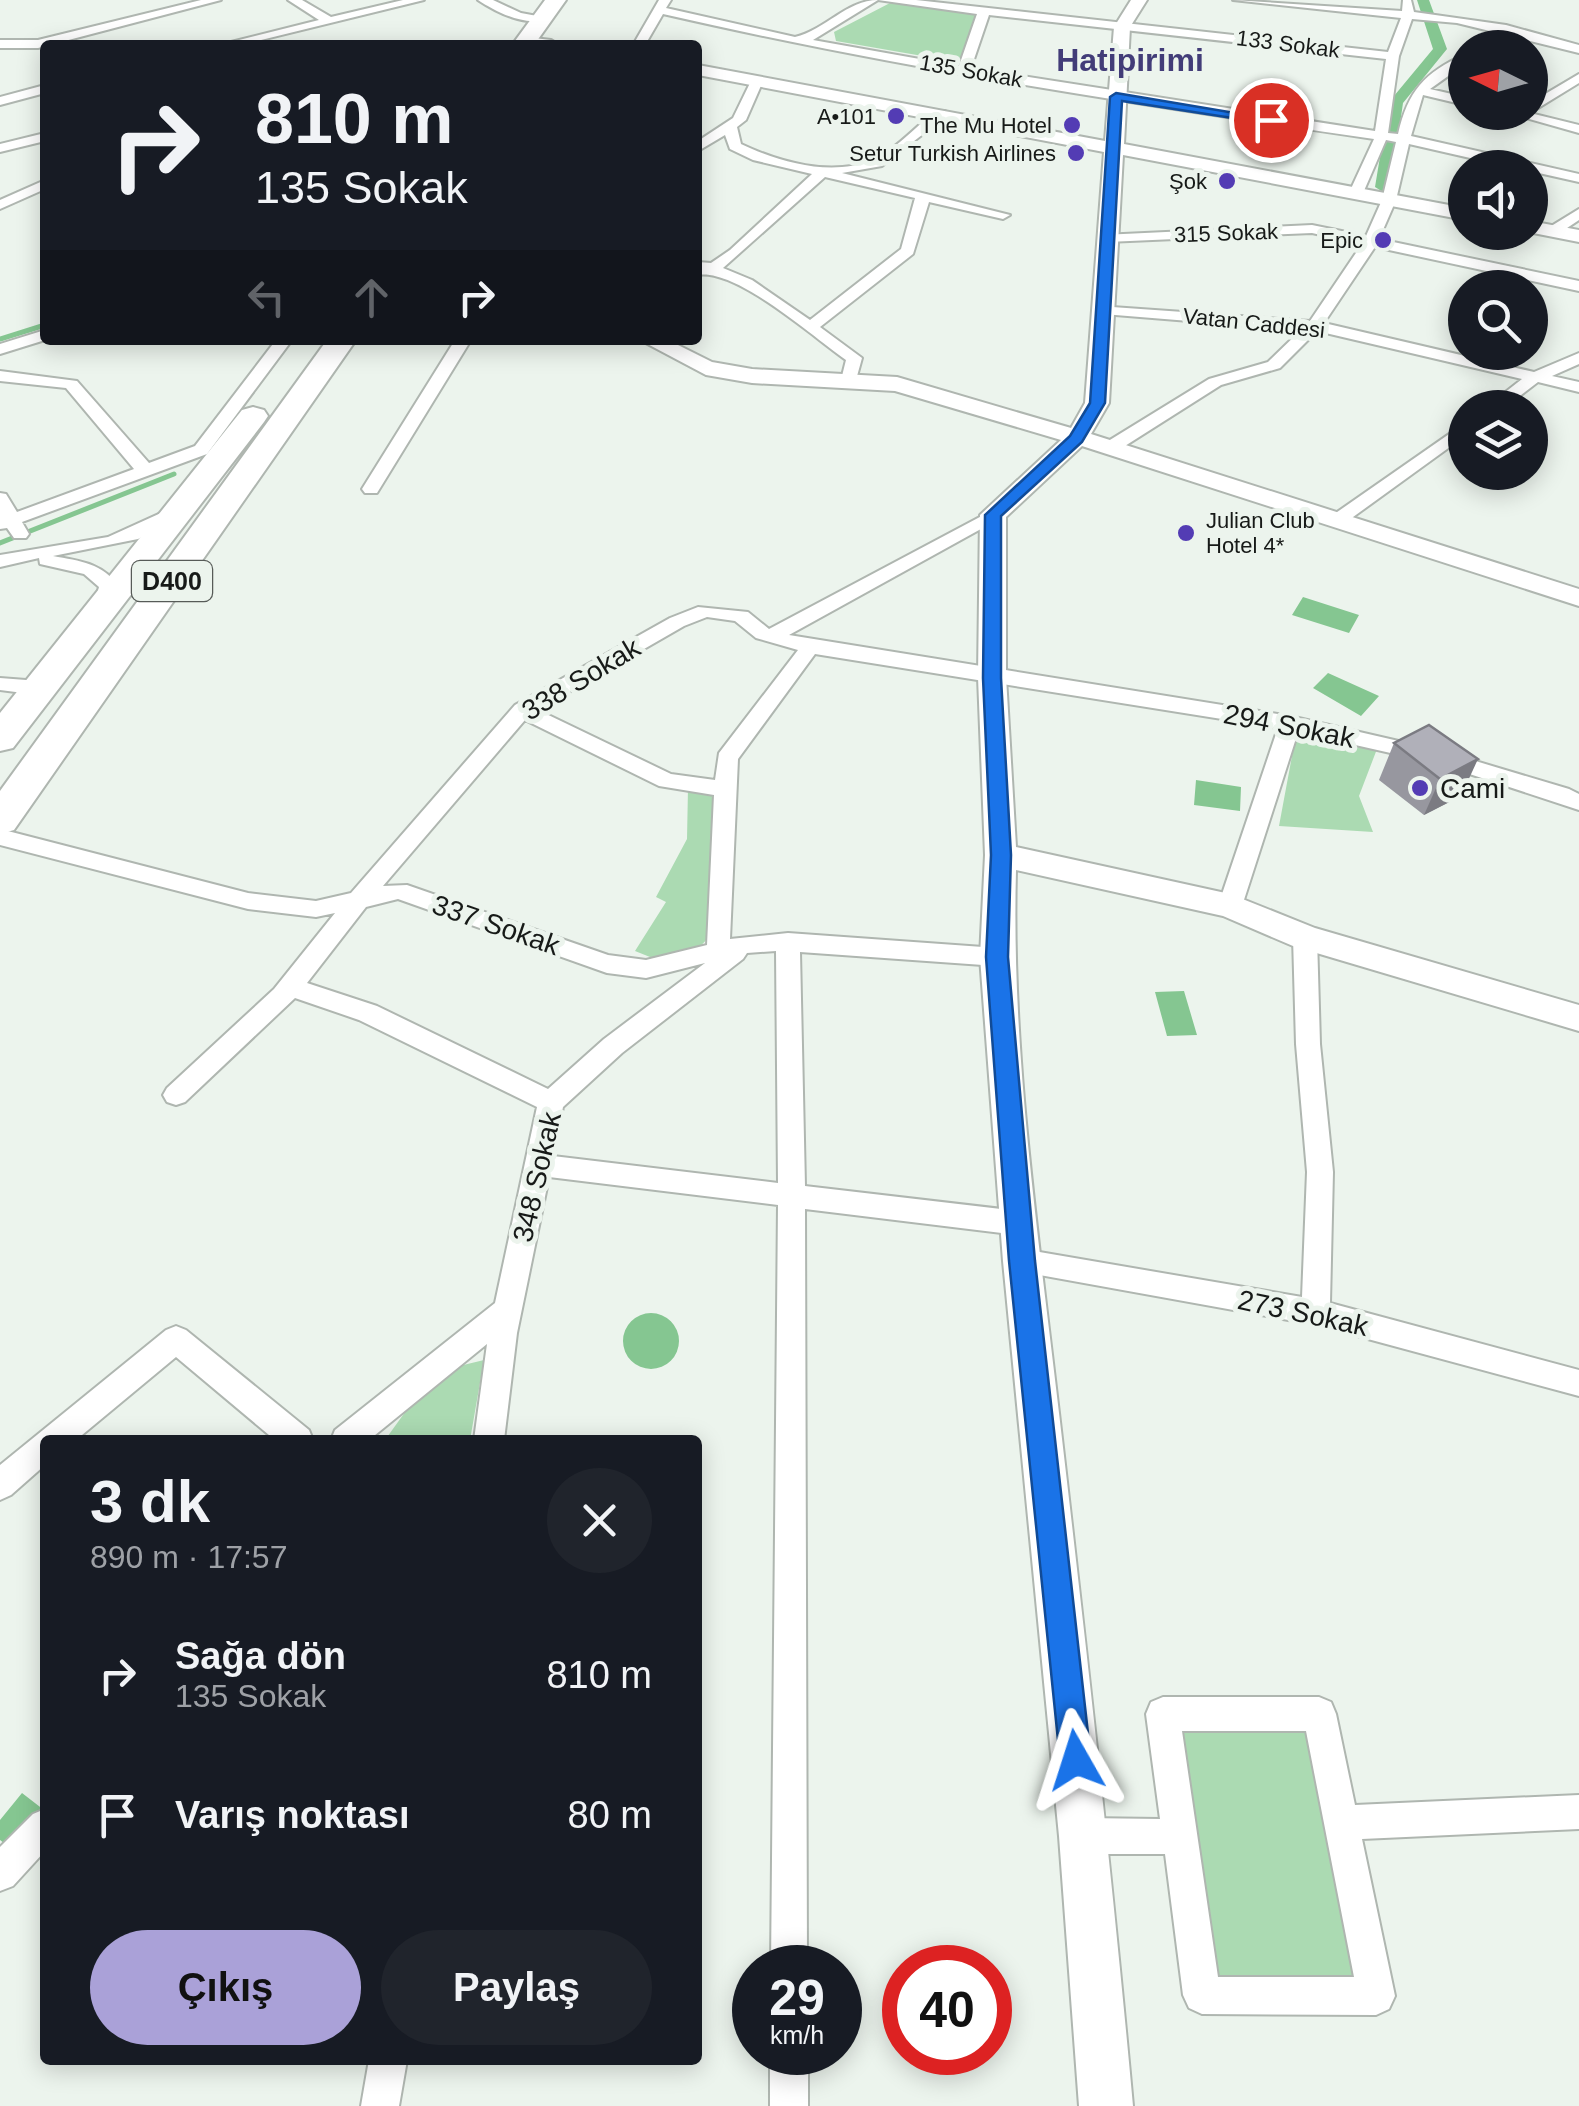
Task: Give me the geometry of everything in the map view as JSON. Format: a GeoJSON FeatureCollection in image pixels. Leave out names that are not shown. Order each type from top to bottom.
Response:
{"type":"FeatureCollection","features":[{"type":"Feature","properties":{"kind":"highway"},"geometry":{"type":"LineString","coordinates":[[539,40],[542,18],[570,16]]}},
{"type":"Feature","properties":{"kind":"highway"},"geometry":{"type":"LineString","coordinates":[[543,40],[570,16]]}},
{"type":"Feature","properties":{"kind":"highway","name":"D400"},"geometry":{"type":"LineString","coordinates":[[0,739],[309,345]]}},
{"type":"Feature","properties":{"kind":"highway","name":"D400"},"geometry":{"type":"LineString","coordinates":[[0,820],[338,345]]}},
{"type":"Feature","properties":{"kind":"highway"},"geometry":{"type":"LineString","coordinates":[[290,414],[346,345]]}},
{"type":"Feature","properties":{"kind":"street"},"geometry":{"type":"LineString","coordinates":[[64,40],[215,0]]}},
{"type":"Feature","properties":{"kind":"street"},"geometry":{"type":"LineString","coordinates":[[294,0],[330,21]]}},
{"type":"Feature","properties":{"kind":"street"},"geometry":{"type":"LineString","coordinates":[[247,40],[418,0]]}},
{"type":"Feature","properties":{"kind":"street"},"geometry":{"type":"LineString","coordinates":[[484,0],[519,16],[542,18]]}},
{"type":"Feature","properties":{"kind":"street"},"geometry":{"type":"LineString","coordinates":[[796,40],[812,37],[872,0]]}},
{"type":"Feature","properties":{"kind":"street","name":"133 Sokak"},"geometry":{"type":"LineString","coordinates":[[884,0],[984,11],[1131,14],[1393,56]]}},
{"type":"Feature","properties":{"kind":"street"},"geometry":{"type":"LineString","coordinates":[[1238,0],[1408,7],[1430,16],[1576,45]]}},
{"type":"Feature","properties":{"kind":"street"},"geometry":{"type":"LineString","coordinates":[[643,40],[662,5]]}},
{"type":"Feature","properties":{"kind":"street","name":"135 Sokak"},"geometry":{"type":"LineString","coordinates":[[662,5],[796,40],[1116,97],[1392,138],[1579,178]]}},
{"type":"Feature","properties":{"kind":"street"},"geometry":{"type":"LineString","coordinates":[[1111,447],[1214,382],[1274,365],[1314,326],[1370,243],[1389,200],[1393,56],[1408,7]]}},
{"type":"Feature","properties":{"kind":"street"},"geometry":{"type":"LineString","coordinates":[[964,70],[984,11]]}},
{"type":"Feature","properties":{"kind":"street"},"geometry":{"type":"LineString","coordinates":[[772,636],[993,515],[1076,438],[1097,403],[1116,97],[1131,14]]}},
{"type":"Feature","properties":{"kind":"street"},"geometry":{"type":"LineString","coordinates":[[281,32],[291,40]]}},
{"type":"Feature","properties":{"kind":"street"},"geometry":{"type":"LineString","coordinates":[[0,44],[40,46]]}},
{"type":"Feature","properties":{"kind":"street"},"geometry":{"type":"LineString","coordinates":[[1356,193],[1420,90],[1448,70]]}},
{"type":"Feature","properties":{"kind":"street"},"geometry":{"type":"LineString","coordinates":[[702,71],[1448,211]]}},
{"type":"Feature","properties":{"kind":"street"},"geometry":{"type":"LineString","coordinates":[[1548,96],[1579,78]]}},
{"type":"Feature","properties":{"kind":"street"},"geometry":{"type":"LineString","coordinates":[[702,145],[739,120],[747,79]]}},
{"type":"Feature","properties":{"kind":"street"},"geometry":{"type":"LineString","coordinates":[[1420,90],[1448,97]]}},
{"type":"Feature","properties":{"kind":"street"},"geometry":{"type":"LineString","coordinates":[[0,101],[40,91]]}},
{"type":"Feature","properties":{"kind":"street"},"geometry":{"type":"LineString","coordinates":[[703,268],[735,253],[822,172],[878,163],[940,114]]}},
{"type":"Feature","properties":{"kind":"street"},"geometry":{"type":"LineString","coordinates":[[1548,120],[1579,129]]}},
{"type":"Feature","properties":{"kind":"street"},"geometry":{"type":"LineString","coordinates":[[730,128],[735,146],[758,157],[1004,215]]}},
{"type":"Feature","properties":{"kind":"street"},"geometry":{"type":"LineString","coordinates":[[0,148],[40,138]]}},
{"type":"Feature","properties":{"kind":"street"},"geometry":{"type":"LineString","coordinates":[[0,204],[40,186]]}},
{"type":"Feature","properties":{"kind":"street"},"geometry":{"type":"LineString","coordinates":[[809,326],[824,320],[908,251],[923,196]]}},
{"type":"Feature","properties":{"kind":"street"},"geometry":{"type":"LineString","coordinates":[[1552,231],[1579,213]]}},
{"type":"Feature","properties":{"kind":"street","name":"315 Sokak"},"geometry":{"type":"LineString","coordinates":[[1107,238],[1312,230],[1579,286]]}},
{"type":"Feature","properties":{"kind":"street"},"geometry":{"type":"LineString","coordinates":[[1548,230],[1579,236]]}},
{"type":"Feature","properties":{"kind":"street"},"geometry":{"type":"LineString","coordinates":[[703,268],[747,283],[854,358],[848,384]]}},
{"type":"Feature","properties":{"kind":"street","name":"Vatan Caddesi"},"geometry":{"type":"LineString","coordinates":[[1103,309],[1314,326],[1579,387]]}},
{"type":"Feature","properties":{"kind":"street"},"geometry":{"type":"LineString","coordinates":[[0,349],[40,337]]}},
{"type":"Feature","properties":{"kind":"street"},"geometry":{"type":"LineString","coordinates":[[7,522],[201,450],[280,345]]}},
{"type":"Feature","properties":{"kind":"street"},"geometry":{"type":"LineString","coordinates":[[370,488],[460,345]]}},
{"type":"Feature","properties":{"kind":"street"},"geometry":{"type":"LineString","coordinates":[[660,345],[706,368],[752,376],[897,384],[1111,447],[1579,598]]}},
{"type":"Feature","properties":{"kind":"street"},"geometry":{"type":"LineString","coordinates":[[1518,390],[1536,377],[1579,358]]}},
{"type":"Feature","properties":{"kind":"street"},"geometry":{"type":"LineString","coordinates":[[0,376],[71,384],[144,470]]}},
{"type":"Feature","properties":{"kind":"street"},"geometry":{"type":"LineString","coordinates":[[1336,521],[1448,440]]}},
{"type":"Feature","properties":{"kind":"street"},"geometry":{"type":"LineString","coordinates":[[0,498],[7,522],[28,552],[48,561],[96,571],[109,587],[104,606]]}},
{"type":"Feature","properties":{"kind":"street"},"geometry":{"type":"LineString","coordinates":[[0,562],[28,552],[59,552],[125,540],[160,523],[188,500]]}},
{"type":"Feature","properties":{"kind":"street"},"geometry":{"type":"LineString","coordinates":[[993,515],[992,678],[1001,855],[997,957],[1022,1261],[1084,1836],[1106,2106]]}},
{"type":"Feature","properties":{"kind":"street","name":"338 Sokak"},"geometry":{"type":"LineString","coordinates":[[176,1095],[290,987],[360,898],[522,710],[677,622],[705,611],[741,616],[772,636],[810,647]]}},
{"type":"Feature","properties":{"kind":"street"},"geometry":{"type":"LineString","coordinates":[[718,952],[727,758],[810,647]]}},
{"type":"Feature","properties":{"kind":"street","name":"294 Sokak"},"geometry":{"type":"LineString","coordinates":[[810,647],[1290,722],[1573,793]]}},
{"type":"Feature","properties":{"kind":"street"},"geometry":{"type":"LineString","coordinates":[[0,684],[39,688]]}},
{"type":"Feature","properties":{"kind":"street"},"geometry":{"type":"LineString","coordinates":[[522,710],[667,781],[726,789]]}},
{"type":"Feature","properties":{"kind":"street"},"geometry":{"type":"LineString","coordinates":[[1230,906],[1290,722]]}},
{"type":"Feature","properties":{"kind":"street","name":"337 Sokak"},"geometry":{"type":"LineString","coordinates":[[0,837],[248,901],[316,909],[399,891],[615,965],[646,969],[746,944],[788,942],[997,957]]}},
{"type":"Feature","properties":{"kind":"street"},"geometry":{"type":"LineString","coordinates":[[1001,855],[1230,906],[1305,937],[1579,1018]]}},
{"type":"Feature","properties":{"kind":"street"},"geometry":{"type":"LineString","coordinates":[[1305,937],[1308,1044],[1320,1172],[1316,1312]]}},
{"type":"Feature","properties":{"kind":"street"},"geometry":{"type":"LineString","coordinates":[[788,942],[792,1193],[790,1945]]}},
{"type":"Feature","properties":{"kind":"street","name":"348 Sokak"},"geometry":{"type":"LineString","coordinates":[[490,1435],[508,1310],[551,1102],[613,1046],[746,944]]}},
{"type":"Feature","properties":{"kind":"street"},"geometry":{"type":"LineString","coordinates":[[290,987],[368,1013],[551,1102]]}},
{"type":"Feature","properties":{"kind":"street"},"geometry":{"type":"LineString","coordinates":[[538,1164],[1019,1223]]}},
{"type":"Feature","properties":{"kind":"street","name":"273 Sokak"},"geometry":{"type":"LineString","coordinates":[[1022,1261],[1316,1312],[1579,1383]]}},
{"type":"Feature","properties":{"kind":"street"},"geometry":{"type":"LineString","coordinates":[[352,1435],[508,1310]]}},
{"type":"Feature","properties":{"kind":"street"},"geometry":{"type":"LineString","coordinates":[[59,1435],[176,1339],[292,1435]]}},
{"type":"Feature","properties":{"kind":"street"},"geometry":{"type":"LineString","coordinates":[[4,1472],[40,1449]]}},
{"type":"Feature","properties":{"kind":"street"},"geometry":{"type":"LineString","coordinates":[[1163,1714],[1320,1714],[1376,1996],[1202,1995],[1180,1837],[1163,1714]]}},
{"type":"Feature","properties":{"kind":"street"},"geometry":{"type":"LineString","coordinates":[[1342,1823],[1579,1812]]}},
{"type":"Feature","properties":{"kind":"street"},"geometry":{"type":"LineString","coordinates":[[0,1873],[40,1831]]}},
{"type":"Feature","properties":{"kind":"street"},"geometry":{"type":"LineString","coordinates":[[1084,1836],[1180,1837]]}},
{"type":"Feature","properties":{"kind":"street"},"geometry":{"type":"LineString","coordinates":[[380,2106],[387,2065]]}},
{"type":"Feature","properties":{"kind":"street"},"geometry":{"type":"LineString","coordinates":[[789,2075],[789,2106]]}},
{"type":"Feature","properties":{"kind":"shaded area"},"geometry":{"type":"Polygon","coordinates":[[[890,3],[969,12],[980,19],[963,63],[836,41],[834,32],[890,3]]]}},
{"type":"Feature","properties":{"kind":"shaded area"},"geometry":{"type":"Polygon","coordinates":[[[1303,597],[1359,615],[1349,633],[1292,615],[1303,597]]]}},
{"type":"Feature","properties":{"kind":"shaded area"},"geometry":{"type":"Polygon","coordinates":[[[1328,673],[1379,696],[1361,716],[1313,688],[1328,673]]]}},
{"type":"Feature","properties":{"kind":"shaded area"},"geometry":{"type":"Polygon","coordinates":[[[1297,729],[1377,749],[1359,796],[1373,832],[1279,826],[1297,729]]]}},
{"type":"Feature","properties":{"kind":"shaded area"},"geometry":{"type":"Polygon","coordinates":[[[1196,780],[1241,787],[1240,811],[1194,805],[1196,780]]]}},
{"type":"Feature","properties":{"kind":"shaded area"},"geometry":{"type":"Polygon","coordinates":[[[688,788],[722,791],[710,936],[692,955],[655,959],[635,951],[666,902],[656,897],[687,839],[688,788]]]}},
{"type":"Feature","properties":{"kind":"shaded area"},"geometry":{"type":"Polygon","coordinates":[[[1184,991],[1197,1035],[1167,1036],[1155,992],[1184,991]]]}},
{"type":"Feature","properties":{"kind":"shaded area"},"geometry":{"type":"Polygon","coordinates":[[[651,1313],[671,1321],[679,1341],[671,1361],[651,1369],[631,1361],[623,1341],[631,1321],[651,1313]]]}},
{"type":"Feature","properties":{"kind":"shaded area"},"geometry":{"type":"Polygon","coordinates":[[[484,1360],[471,1435],[389,1435],[408,1408],[447,1369],[484,1360]]]}},
{"type":"Feature","properties":{"kind":"shaded area"},"geometry":{"type":"Polygon","coordinates":[[[1315,1717],[1370,1985],[1210,1986],[1170,1718],[1315,1717]]]}},
{"type":"Feature","properties":{"kind":"shaded area"},"geometry":{"type":"Polygon","coordinates":[[[22,1793],[40,1807],[40,1815],[13,1850],[0,1840],[0,1820],[22,1793]]]}},
{"type":"Feature","properties":{"kind":"building"},"geometry":{"type":"Polygon","coordinates":[[[1429,725],[1478,759],[1440,779],[1394,743],[1429,725]]]}},
{"type":"Feature","properties":{"kind":"waterway"},"geometry":{"type":"LineString","coordinates":[[1383,187],[1396,102],[1440,49],[1423,0]]}},
{"type":"Feature","properties":{"kind":"waterway"},"geometry":{"type":"LineString","coordinates":[[0,339],[40,327]]}},
{"type":"Feature","properties":{"kind":"waterway"},"geometry":{"type":"LineString","coordinates":[[0,543],[174,474]]}},
{"type":"Feature","properties":{"kind":"place","name":"A•101"},"geometry":{"type":"Point","coordinates":[896,116]}},
{"type":"Feature","properties":{"kind":"place","name":"The Mu Hotel"},"geometry":{"type":"Point","coordinates":[1072,125]}},
{"type":"Feature","properties":{"kind":"place","name":"Setur Turkish Airlines"},"geometry":{"type":"Point","coordinates":[1076,153]}},
{"type":"Feature","properties":{"kind":"place","name":"Şok"},"geometry":{"type":"Point","coordinates":[1227,181]}},
{"type":"Feature","properties":{"kind":"place","name":"Epic"},"geometry":{"type":"Point","coordinates":[1383,240]}},
{"type":"Feature","properties":{"kind":"place","name":"Julian Club Hotel 4*"},"geometry":{"type":"Point","coordinates":[1186,533]}},
{"type":"Feature","properties":{"kind":"place","name":"Cami"},"geometry":{"type":"Point","coordinates":[1420,788]}},
{"type":"Feature","properties":{"kind":"district","name":"Hatipirimi"},"geometry":{"type":"Point","coordinates":[1130,60]}},
{"type":"Feature","properties":{"kind":"route"},"geometry":{"type":"LineString","coordinates":[[1076,1760],[1022,1261],[997,957],[1001,855],[992,678],[993,515],[1076,438],[1097,403],[1116,97],[1271,120]]}}]}
